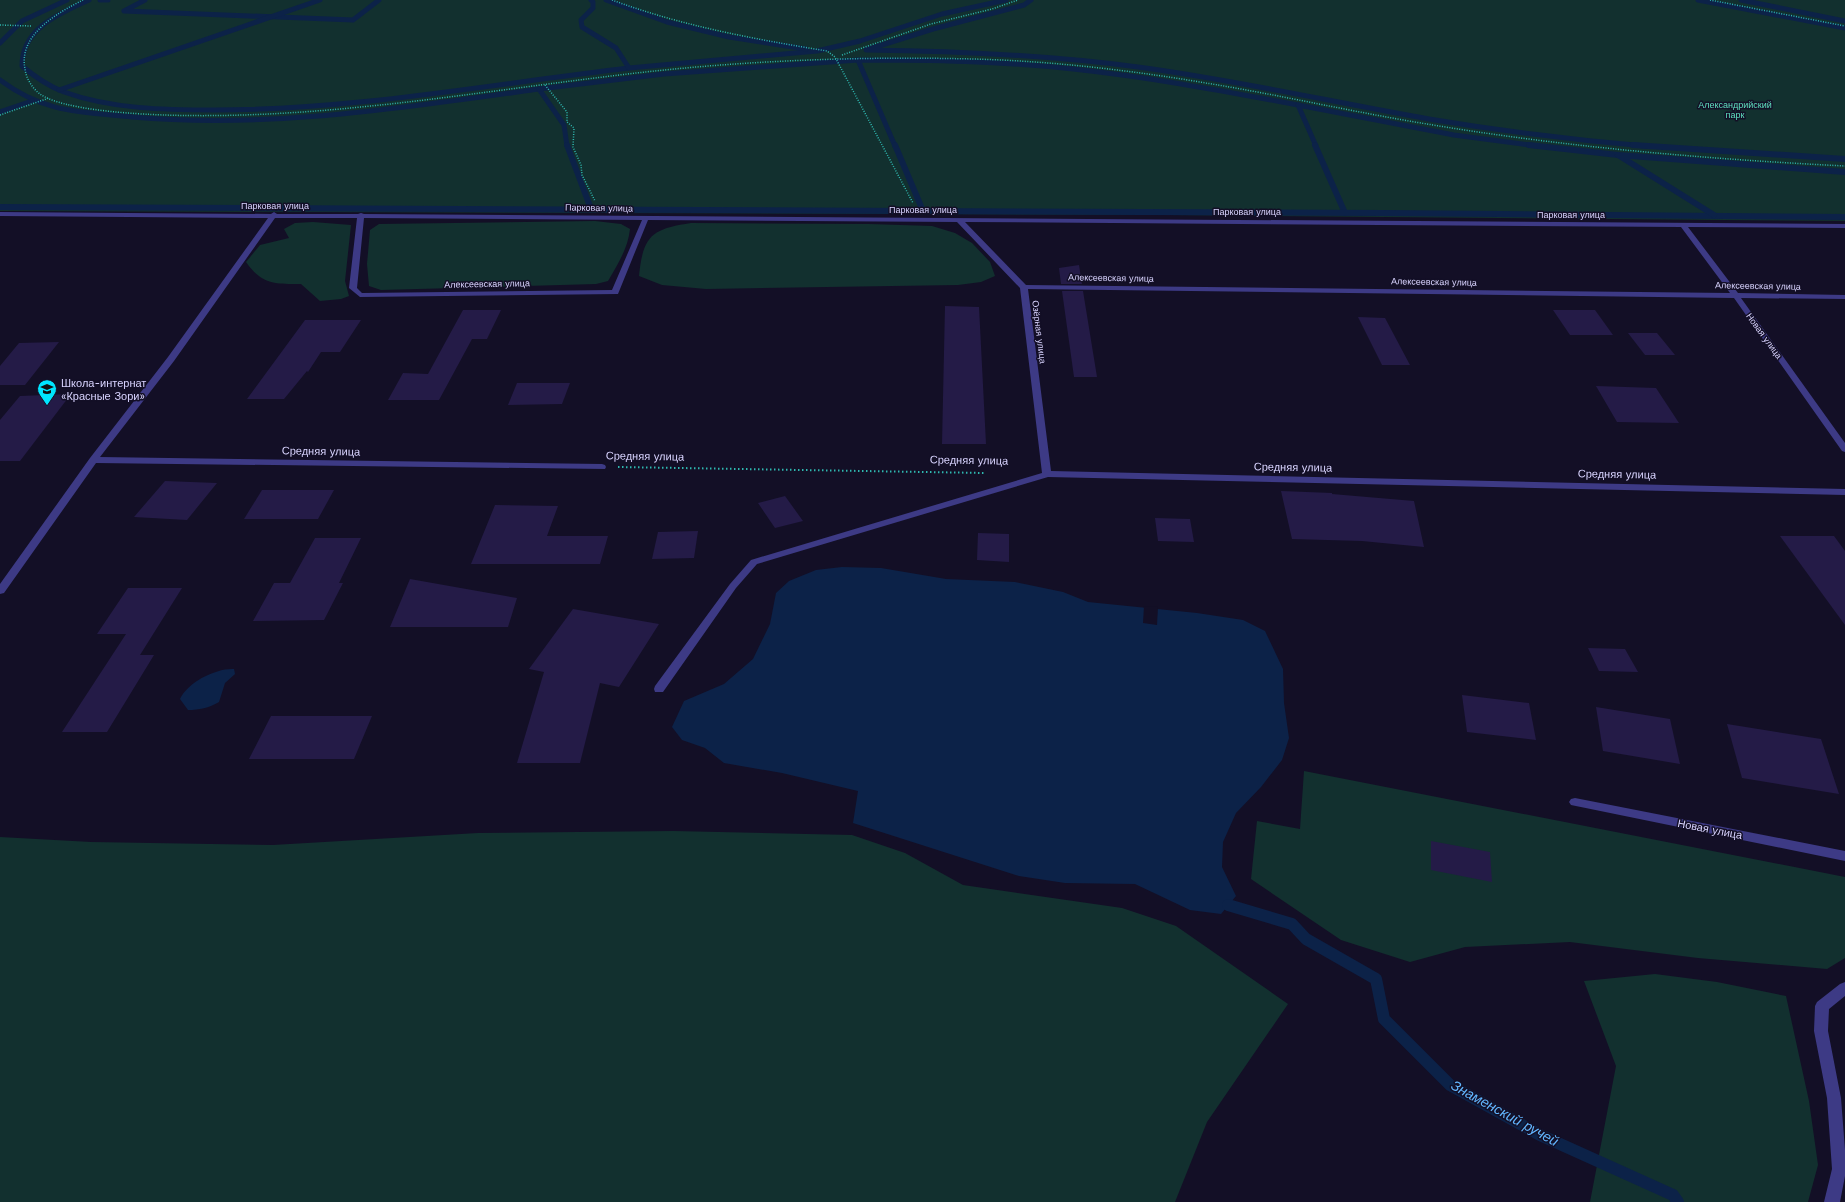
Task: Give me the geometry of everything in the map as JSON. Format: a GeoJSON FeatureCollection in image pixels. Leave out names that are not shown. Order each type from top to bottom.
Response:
{"type":"FeatureCollection","features":[{"type":"Feature","properties":{"kind":"street","name":"Парковая улица"},"geometry":{"type":"LineString","coordinates":[[0,214],[274,214],[1845,226]]}},
{"type":"Feature","properties":{"kind":"street"},"geometry":{"type":"LineString","coordinates":[[0,591],[93,460],[171,359],[274,214]]}},
{"type":"Feature","properties":{"kind":"street","name":"Алексеевская улица"},"geometry":{"type":"LineString","coordinates":[[361,215],[353,288],[360,295],[615,292],[646,218]]}},
{"type":"Feature","properties":{"kind":"street","name":"Озёрная улица"},"geometry":{"type":"LineString","coordinates":[[958,219],[1024,287],[1047,474]]}},
{"type":"Feature","properties":{"kind":"street","name":"Новая улица"},"geometry":{"type":"LineString","coordinates":[[1682,224],[1736,296],[1845,449]]}},
{"type":"Feature","properties":{"kind":"street","name":"Алексеевская улица"},"geometry":{"type":"LineString","coordinates":[[1024,287],[1845,297]]}},
{"type":"Feature","properties":{"kind":"street","name":"Средняя улица"},"geometry":{"type":"LineString","coordinates":[[93,460],[602,467]]}},
{"type":"Feature","properties":{"kind":"street","name":"Средняя улица"},"geometry":{"type":"LineString","coordinates":[[659,689],[732,586],[754,562],[1047,474],[1845,492]]}},
{"type":"Feature","properties":{"kind":"street","name":"Новая улица"},"geometry":{"type":"LineString","coordinates":[[1575,802],[1845,856]]}},
{"type":"Feature","properties":{"kind":"street"},"geometry":{"type":"LineString","coordinates":[[1832,1202],[1839,1169],[1834,1098],[1821,1031],[1822,1006],[1845,988]]}},
{"type":"Feature","properties":{"kind":"path"},"geometry":{"type":"LineString","coordinates":[[54,13],[82,0]]}},
{"type":"Feature","properties":{"kind":"path"},"geometry":{"type":"LineString","coordinates":[[612,0],[670,21],[732,36],[827,51],[835,57],[917,209]]}},
{"type":"Feature","properties":{"kind":"path"},"geometry":{"type":"LineString","coordinates":[[838,57],[931,24],[992,9],[1018,0]]}},
{"type":"Feature","properties":{"kind":"path"},"geometry":{"type":"LineString","coordinates":[[1710,0],[1845,26]]}},
{"type":"Feature","properties":{"kind":"path"},"geometry":{"type":"LineString","coordinates":[[0,25],[31,26],[27,29]]}},
{"type":"Feature","properties":{"kind":"path"},"geometry":{"type":"LineString","coordinates":[[27,86],[49,98],[87,107],[136,114],[234,116],[344,110],[661,70],[835,57],[1007,59],[1094,67],[1188,80],[1424,124],[1570,146],[1654,154],[1845,166]]}},
{"type":"Feature","properties":{"kind":"path"},"geometry":{"type":"LineString","coordinates":[[545,85],[547,91],[565,108],[569,118],[567,122],[574,128],[573,147],[580,161],[584,179],[592,192],[594,201],[598,206]]}},
{"type":"Feature","properties":{"kind":"path"},"geometry":{"type":"LineString","coordinates":[[0,115],[49,98]]}},
{"type":"Feature","properties":{"kind":"path","name":"Средняя улица"},"geometry":{"type":"LineString","coordinates":[[602,467],[991,473]]}},
{"type":"Feature","properties":{"kind":"green space","name":"Александрийский парк"},"geometry":{"type":"Polygon","coordinates":[[[0,0],[1845,0],[1845,221],[1169,215],[0,211],[0,0]]]}},
{"type":"Feature","properties":{"kind":"green space"},"geometry":{"type":"Polygon","coordinates":[[[595,221],[621,224],[630,229],[625,249],[608,281],[596,284],[381,290],[369,286],[367,264],[370,230],[379,224],[595,221]]]}},
{"type":"Feature","properties":{"kind":"green space"},"geometry":{"type":"Polygon","coordinates":[[[313,222],[351,225],[345,281],[349,296],[341,299],[320,301],[301,284],[276,283],[264,279],[252,270],[246,262],[260,245],[289,238],[284,229],[295,223],[313,222]]]}},
{"type":"Feature","properties":{"kind":"green space"},"geometry":{"type":"Polygon","coordinates":[[[691,223],[869,224],[932,226],[955,233],[972,243],[990,262],[995,276],[981,282],[958,285],[706,289],[662,285],[639,276],[643,251],[652,236],[667,228],[691,223]]]}},
{"type":"Feature","properties":{"kind":"green space"},"geometry":{"type":"Polygon","coordinates":[[[1304,771],[1845,877],[1845,958],[1827,969],[1698,958],[1570,942],[1465,947],[1410,962],[1341,940],[1251,879],[1257,821],[1300,829],[1304,771]]]}},
{"type":"Feature","properties":{"kind":"green space"},"geometry":{"type":"Polygon","coordinates":[[[673,831],[852,835],[905,853],[963,885],[1122,908],[1176,926],[1288,1004],[1207,1122],[1175,1202],[0,1202],[0,837],[91,842],[273,845],[478,833],[673,831]]]}},
{"type":"Feature","properties":{"kind":"green space"},"geometry":{"type":"Polygon","coordinates":[[[1655,974],[1717,982],[1786,996],[1809,1101],[1818,1165],[1808,1202],[1590,1202],[1616,1066],[1584,981],[1655,974]]]}},
{"type":"Feature","properties":{"kind":"water"},"geometry":{"type":"Polygon","coordinates":[[[842,567],[881,568],[946,579],[1015,582],[1063,592],[1088,602],[1197,613],[1243,620],[1265,631],[1283,669],[1284,703],[1289,738],[1282,760],[1261,787],[1236,813],[1223,842],[1222,867],[1236,896],[1221,914],[1190,910],[1135,884],[1065,883],[1019,876],[853,823],[858,791],[782,773],[724,763],[705,748],[682,740],[672,727],[684,701],[724,684],[753,659],[770,624],[776,593],[789,581],[816,570],[842,567]]]}},
{"type":"Feature","properties":{"kind":"water"},"geometry":{"type":"Polygon","coordinates":[[[234,669],[235,674],[225,683],[219,702],[204,708],[188,710],[180,699],[189,687],[203,677],[219,671],[234,669]]]}},
{"type":"Feature","properties":{"kind":"pier"},"geometry":{"type":"Polygon","coordinates":[[[1144,606],[1158,607],[1157,625],[1143,623],[1144,606]]]}},
{"type":"Feature","properties":{"kind":"building"},"geometry":{"type":"Polygon","coordinates":[[[1079,265],[1082,284],[1061,284],[1059,268],[1079,265]]]}},
{"type":"Feature","properties":{"kind":"building"},"geometry":{"type":"Polygon","coordinates":[[[1062,291],[1083,291],[1097,377],[1074,377],[1062,291]]]}},
{"type":"Feature","properties":{"kind":"building"},"geometry":{"type":"Polygon","coordinates":[[[945,306],[979,307],[986,444],[942,444],[945,306]]]}},
{"type":"Feature","properties":{"kind":"building"},"geometry":{"type":"Polygon","coordinates":[[[463,310],[501,310],[487,339],[472,339],[439,400],[388,400],[403,373],[428,374],[463,310]]]}},
{"type":"Feature","properties":{"kind":"building"},"geometry":{"type":"Polygon","coordinates":[[[1553,310],[1595,310],[1613,335],[1570,335],[1553,310]]]}},
{"type":"Feature","properties":{"kind":"building"},"geometry":{"type":"Polygon","coordinates":[[[1358,317],[1385,318],[1410,365],[1382,365],[1358,317]]]}},
{"type":"Feature","properties":{"kind":"building"},"geometry":{"type":"Polygon","coordinates":[[[305,320],[361,320],[340,352],[321,352],[308,372],[307,371],[284,399],[247,399],[305,320]]]}},
{"type":"Feature","properties":{"kind":"building"},"geometry":{"type":"Polygon","coordinates":[[[1628,333],[1657,333],[1675,355],[1645,355],[1628,333]]]}},
{"type":"Feature","properties":{"kind":"building"},"geometry":{"type":"Polygon","coordinates":[[[59,342],[25,385],[0,385],[0,366],[19,343],[59,342]]]}},
{"type":"Feature","properties":{"kind":"building"},"geometry":{"type":"Polygon","coordinates":[[[517,383],[570,383],[562,404],[508,405],[517,383]]]}},
{"type":"Feature","properties":{"kind":"building"},"geometry":{"type":"Polygon","coordinates":[[[1596,386],[1656,388],[1679,423],[1617,422],[1596,386]]]}},
{"type":"Feature","properties":{"kind":"building"},"geometry":{"type":"Polygon","coordinates":[[[71,394],[20,461],[0,461],[0,420],[20,396],[71,394]]]}},
{"type":"Feature","properties":{"kind":"building"},"geometry":{"type":"Polygon","coordinates":[[[165,481],[217,483],[187,520],[134,517],[165,481]]]}},
{"type":"Feature","properties":{"kind":"building"},"geometry":{"type":"Polygon","coordinates":[[[262,490],[334,490],[318,519],[244,519],[262,490]]]}},
{"type":"Feature","properties":{"kind":"building"},"geometry":{"type":"Polygon","coordinates":[[[1281,491],[1332,493],[1414,501],[1424,547],[1362,541],[1292,539],[1281,491]]]}},
{"type":"Feature","properties":{"kind":"building"},"geometry":{"type":"Polygon","coordinates":[[[785,496],[803,521],[775,528],[758,503],[785,496]]]}},
{"type":"Feature","properties":{"kind":"building"},"geometry":{"type":"Polygon","coordinates":[[[495,505],[558,506],[547,536],[608,536],[600,564],[471,564],[495,505]]]}},
{"type":"Feature","properties":{"kind":"building"},"geometry":{"type":"Polygon","coordinates":[[[1155,518],[1190,519],[1194,542],[1158,541],[1155,518]]]}},
{"type":"Feature","properties":{"kind":"building"},"geometry":{"type":"Polygon","coordinates":[[[698,531],[694,558],[652,559],[658,532],[698,531]]]}},
{"type":"Feature","properties":{"kind":"building"},"geometry":{"type":"Polygon","coordinates":[[[978,533],[1009,534],[1009,562],[977,560],[978,533]]]}},
{"type":"Feature","properties":{"kind":"building"},"geometry":{"type":"Polygon","coordinates":[[[1780,536],[1834,536],[1845,551],[1845,625],[1780,536]]]}},
{"type":"Feature","properties":{"kind":"building"},"geometry":{"type":"Polygon","coordinates":[[[315,538],[361,538],[339,583],[343,583],[324,620],[253,621],[274,583],[290,583],[315,538]]]}},
{"type":"Feature","properties":{"kind":"building"},"geometry":{"type":"Polygon","coordinates":[[[410,579],[517,598],[508,627],[390,627],[410,579]]]}},
{"type":"Feature","properties":{"kind":"building"},"geometry":{"type":"Polygon","coordinates":[[[128,588],[182,588],[140,655],[154,655],[107,732],[62,732],[126,634],[97,634],[128,588]]]}},
{"type":"Feature","properties":{"kind":"building"},"geometry":{"type":"Polygon","coordinates":[[[573,609],[659,624],[619,687],[600,683],[580,763],[517,763],[544,672],[529,669],[573,609]]]}},
{"type":"Feature","properties":{"kind":"building"},"geometry":{"type":"Polygon","coordinates":[[[1588,648],[1625,649],[1638,672],[1599,671],[1588,648]]]}},
{"type":"Feature","properties":{"kind":"building"},"geometry":{"type":"Polygon","coordinates":[[[1462,695],[1529,703],[1536,740],[1467,732],[1462,695]]]}},
{"type":"Feature","properties":{"kind":"building"},"geometry":{"type":"Polygon","coordinates":[[[1596,707],[1670,719],[1680,764],[1603,751],[1596,707]]]}},
{"type":"Feature","properties":{"kind":"building"},"geometry":{"type":"Polygon","coordinates":[[[271,716],[372,716],[354,759],[249,759],[271,716]]]}},
{"type":"Feature","properties":{"kind":"building"},"geometry":{"type":"Polygon","coordinates":[[[1727,724],[1821,739],[1839,794],[1742,778],[1727,724]]]}},
{"type":"Feature","properties":{"kind":"building"},"geometry":{"type":"Polygon","coordinates":[[[1431,841],[1490,852],[1492,882],[1431,870],[1431,841]]]}},
{"type":"Feature","properties":{"kind":"waterway"},"geometry":{"type":"LineString","coordinates":[[0,43],[22,21],[67,0]]}},
{"type":"Feature","properties":{"kind":"waterway"},"geometry":{"type":"LineString","coordinates":[[59,90],[42,81],[22,66],[24,53],[28,42],[35,32],[44,24],[89,0]]}},
{"type":"Feature","properties":{"kind":"waterway"},"geometry":{"type":"LineString","coordinates":[[100,0],[108,0]]}},
{"type":"Feature","properties":{"kind":"waterway"},"geometry":{"type":"LineString","coordinates":[[145,0],[124,11],[271,17]]}},
{"type":"Feature","properties":{"kind":"waterway"},"geometry":{"type":"LineString","coordinates":[[271,17],[320,0]]}},
{"type":"Feature","properties":{"kind":"waterway"},"geometry":{"type":"LineString","coordinates":[[271,17],[353,20],[379,0]]}},
{"type":"Feature","properties":{"kind":"waterway"},"geometry":{"type":"LineString","coordinates":[[591,0],[593,2],[593,8],[581,20],[582,27],[616,48],[629,68]]}},
{"type":"Feature","properties":{"kind":"waterway"},"geometry":{"type":"LineString","coordinates":[[606,0],[667,22],[729,37],[806,49]]}},
{"type":"Feature","properties":{"kind":"waterway"},"geometry":{"type":"LineString","coordinates":[[629,68],[817,51],[860,41],[942,14],[1006,0]]}},
{"type":"Feature","properties":{"kind":"waterway"},"geometry":{"type":"LineString","coordinates":[[1031,0],[1024,5],[933,29],[866,50],[1002,54],[1070,59],[1138,67],[1211,78],[1429,119],[1537,135],[1637,145]]}},
{"type":"Feature","properties":{"kind":"waterway"},"geometry":{"type":"LineString","coordinates":[[1698,0],[1845,28]]}},
{"type":"Feature","properties":{"kind":"waterway"},"geometry":{"type":"LineString","coordinates":[[1741,0],[1845,21]]}},
{"type":"Feature","properties":{"kind":"waterway"},"geometry":{"type":"LineString","coordinates":[[59,90],[271,17]]}},
{"type":"Feature","properties":{"kind":"waterway"},"geometry":{"type":"LineString","coordinates":[[539,89],[664,74],[858,60]]}},
{"type":"Feature","properties":{"kind":"waterway"},"geometry":{"type":"LineString","coordinates":[[858,60],[912,60],[1020,64],[1073,69],[1158,80],[1298,105]]}},
{"type":"Feature","properties":{"kind":"waterway"},"geometry":{"type":"LineString","coordinates":[[858,60],[895,146]]}},
{"type":"Feature","properties":{"kind":"waterway"},"geometry":{"type":"LineString","coordinates":[[59,90],[82,98],[100,102],[158,109],[267,109],[371,101],[629,68]]}},
{"type":"Feature","properties":{"kind":"waterway"},"geometry":{"type":"LineString","coordinates":[[0,80],[16,91],[32,99],[63,109],[96,114],[183,120],[234,120],[336,115],[539,89]]}},
{"type":"Feature","properties":{"kind":"waterway"},"geometry":{"type":"LineString","coordinates":[[539,89],[564,125],[567,146]]}},
{"type":"Feature","properties":{"kind":"waterway"},"geometry":{"type":"LineString","coordinates":[[0,112],[32,101]]}},
{"type":"Feature","properties":{"kind":"waterway"},"geometry":{"type":"LineString","coordinates":[[1298,105],[1454,135],[1538,146]]}},
{"type":"Feature","properties":{"kind":"waterway"},"geometry":{"type":"LineString","coordinates":[[1298,105],[1316,146]]}},
{"type":"Feature","properties":{"kind":"waterway"},"geometry":{"type":"LineString","coordinates":[[567,145],[591,209]]}},
{"type":"Feature","properties":{"kind":"waterway"},"geometry":{"type":"LineString","coordinates":[[895,145],[923,211]]}},
{"type":"Feature","properties":{"kind":"waterway"},"geometry":{"type":"LineString","coordinates":[[1315,145],[1345,213]]}},
{"type":"Feature","properties":{"kind":"waterway"},"geometry":{"type":"LineString","coordinates":[[1529,145],[1618,155]]}},
{"type":"Feature","properties":{"kind":"waterway"},"geometry":{"type":"LineString","coordinates":[[1633,145],[1637,145]]}},
{"type":"Feature","properties":{"kind":"waterway"},"geometry":{"type":"LineString","coordinates":[[1637,145],[1845,159]]}},
{"type":"Feature","properties":{"kind":"waterway"},"geometry":{"type":"LineString","coordinates":[[1637,145],[1645,146]]}},
{"type":"Feature","properties":{"kind":"waterway"},"geometry":{"type":"LineString","coordinates":[[1618,155],[1845,172]]}},
{"type":"Feature","properties":{"kind":"waterway"},"geometry":{"type":"LineString","coordinates":[[1618,155],[1714,215]]}},
{"type":"Feature","properties":{"kind":"waterway"},"geometry":{"type":"LineString","coordinates":[[0,207],[1345,213]]}},
{"type":"Feature","properties":{"kind":"waterway"},"geometry":{"type":"LineString","coordinates":[[1345,213],[1845,217]]}},
{"type":"Feature","properties":{"kind":"waterway","name":"Знаменский ручей"},"geometry":{"type":"LineString","coordinates":[[1228,905],[1292,924],[1306,939],[1376,979],[1384,1019],[1450,1085],[1540,1135],[1673,1195],[1678,1202]]}},
{"type":"Feature","properties":{"kind":"place","name":"Школа-интернат «Красные Зори»"},"geometry":{"type":"Point","coordinates":[47,406]}}]}
